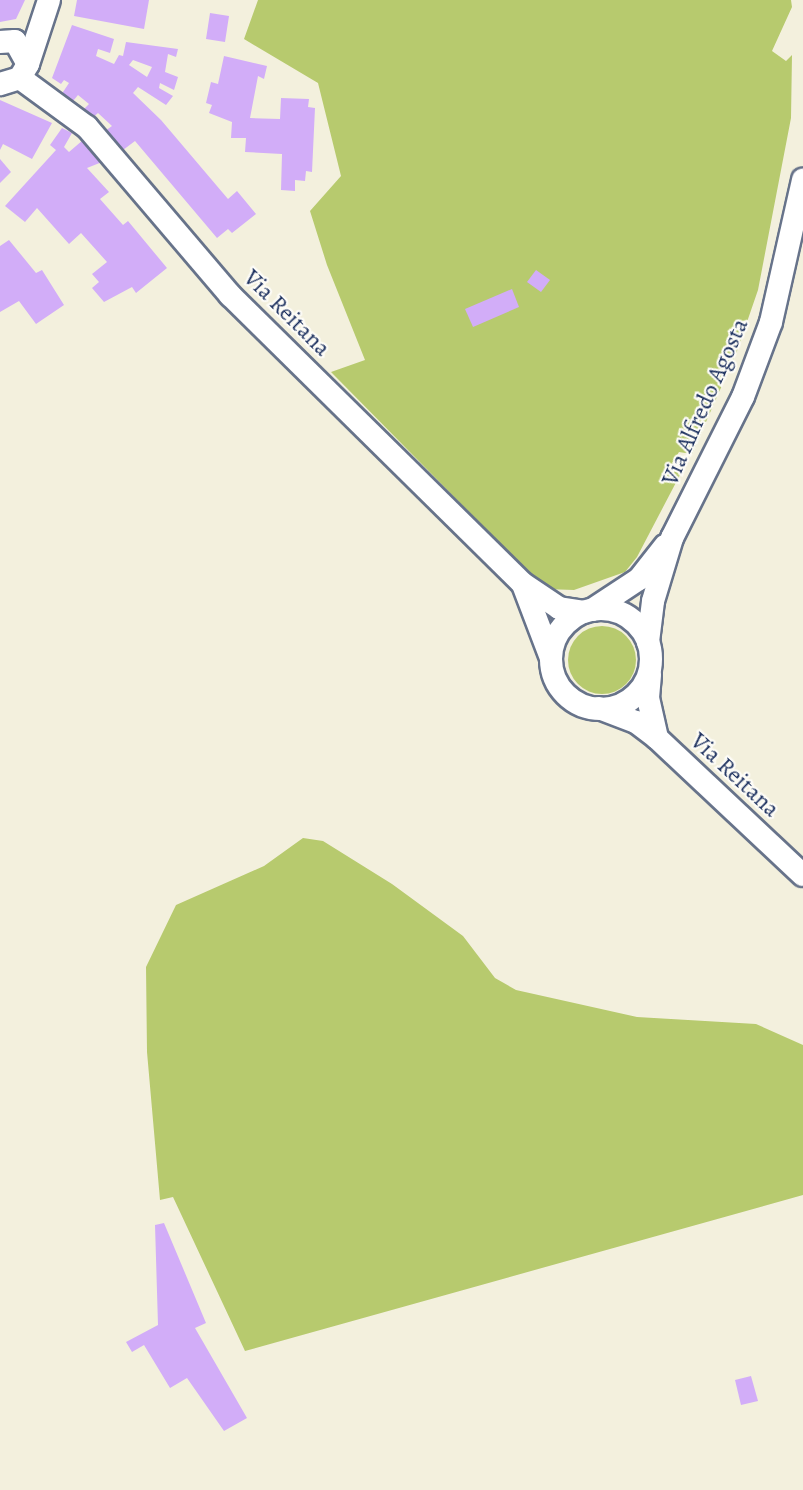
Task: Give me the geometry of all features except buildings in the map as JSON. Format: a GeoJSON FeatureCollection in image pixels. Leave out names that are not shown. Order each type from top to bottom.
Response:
{"type":"FeatureCollection","features":[{"type":"Feature","properties":{"kind":"street"},"geometry":{"type":"LineString","coordinates":[[10,79],[7,42],[47,0]]}},
{"type":"Feature","properties":{"kind":"street"},"geometry":{"type":"LineString","coordinates":[[10,79],[47,0]]}},
{"type":"Feature","properties":{"kind":"street","name":"Via Reitana"},"geometry":{"type":"LineString","coordinates":[[10,79],[87,126],[230,295],[522,583],[559,608],[588,611]]}},
{"type":"Feature","properties":{"kind":"street","name":"Via Alfredo Agosta"},"geometry":{"type":"LineString","coordinates":[[648,642],[653,601],[672,538],[742,397],[771,322],[803,180]]}},
{"type":"Feature","properties":{"kind":"street","name":"Via Alfredo Agosta"},"geometry":{"type":"LineString","coordinates":[[588,611],[639,579],[672,538]]}},
{"type":"Feature","properties":{"kind":"street","name":"Via Reitana"},"geometry":{"type":"LineString","coordinates":[[522,583],[551,658]]}},
{"type":"Feature","properties":{"kind":"street"},"geometry":{"type":"LineString","coordinates":[[588,611],[626,615],[648,642],[650,669],[632,698],[599,708],[584,705],[565,692],[553,673],[551,658],[560,630],[588,611]]}},
{"type":"Feature","properties":{"kind":"street","name":"Via Reitana"},"geometry":{"type":"LineString","coordinates":[[650,669],[648,698],[657,738]]}},
{"type":"Feature","properties":{"kind":"street","name":"Via Reitana"},"geometry":{"type":"LineString","coordinates":[[599,708],[636,722],[657,738],[803,875]]}},
{"type":"Feature","properties":{"kind":"green space"},"geometry":{"type":"Polygon","coordinates":[[[258,0],[791,0],[792,7],[772,51],[786,61],[792,55],[791,118],[758,290],[737,351],[692,454],[679,452],[672,463],[682,471],[637,557],[625,572],[574,590],[545,589],[331,372],[365,360],[327,265],[310,211],[341,176],[318,83],[244,39],[258,0]]]}},
{"type":"Feature","properties":{"kind":"green space"},"geometry":{"type":"Polygon","coordinates":[[[602,626],[615,629],[626,636],[633,647],[636,660],[633,673],[626,684],[615,691],[602,694],[589,691],[578,684],[571,673],[568,660],[571,647],[578,636],[589,629],[602,626]]]}},
{"type":"Feature","properties":{"kind":"green space"},"geometry":{"type":"Polygon","coordinates":[[[303,838],[323,841],[392,884],[463,936],[495,978],[516,990],[637,1017],[756,1024],[803,1045],[803,1195],[245,1351],[173,1197],[160,1200],[147,1052],[146,967],[176,905],[264,866],[303,838]]]}}]}
